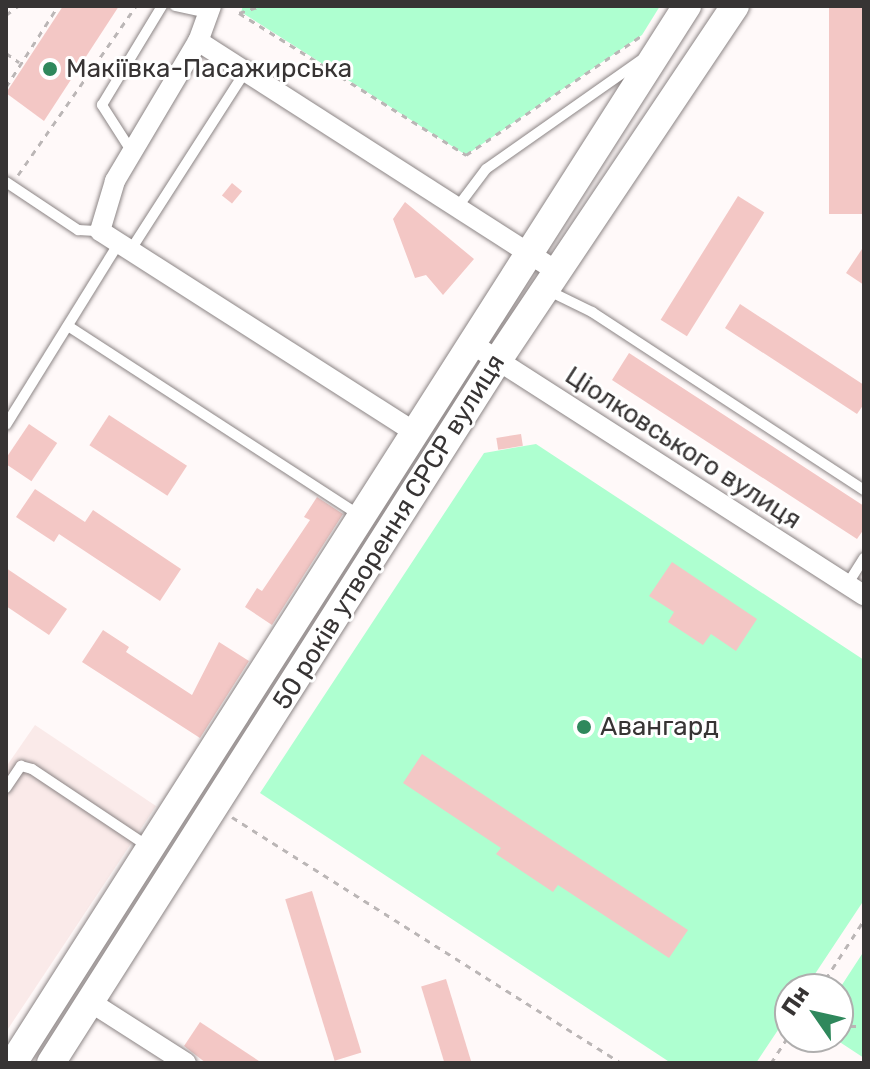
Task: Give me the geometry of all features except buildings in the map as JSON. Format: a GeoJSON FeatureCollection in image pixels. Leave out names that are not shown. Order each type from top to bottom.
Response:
{"type":"FeatureCollection","features":[{"type":"Feature","properties":{"kind":"main road","name":"50 років утворення СРСР вулиця"},"geometry":{"type":"LineString","coordinates":[[51,1063],[215,806],[486,353],[531,256],[654,37],[687,6]]}},
{"type":"Feature","properties":{"kind":"main road","name":"50 років утворення СРСР вулиця"},"geometry":{"type":"LineString","coordinates":[[13,1053],[151,848],[418,434],[486,353],[553,282],[735,6]]}},
{"type":"Feature","properties":{"kind":"street"},"geometry":{"type":"LineString","coordinates":[[209,10],[198,41],[115,181],[100,231],[418,434]]}},
{"type":"Feature","properties":{"kind":"street"},"geometry":{"type":"LineString","coordinates":[[198,41],[531,256],[553,282]]}},
{"type":"Feature","properties":{"kind":"street","name":"Ціолковського вулиця"},"geometry":{"type":"LineString","coordinates":[[486,353],[856,590]]}},
{"type":"Feature","properties":{"kind":"street"},"geometry":{"type":"LineString","coordinates":[[89,1001],[186,1063]]}},
{"type":"Feature","properties":{"kind":"lane"},"geometry":{"type":"LineString","coordinates":[[132,152],[102,105],[162,6]]}},
{"type":"Feature","properties":{"kind":"lane"},"geometry":{"type":"LineString","coordinates":[[175,6],[209,10]]}},
{"type":"Feature","properties":{"kind":"lane"},"geometry":{"type":"LineString","coordinates":[[456,209],[486,169],[654,37]]}},
{"type":"Feature","properties":{"kind":"lane"},"geometry":{"type":"LineString","coordinates":[[6,425],[68,326],[245,72]]}},
{"type":"Feature","properties":{"kind":"lane"},"geometry":{"type":"LineString","coordinates":[[9,183],[78,230],[100,231]]}},
{"type":"Feature","properties":{"kind":"lane"},"geometry":{"type":"LineString","coordinates":[[553,282],[592,312],[864,490]]}},
{"type":"Feature","properties":{"kind":"lane"},"geometry":{"type":"LineString","coordinates":[[68,326],[364,518]]}},
{"type":"Feature","properties":{"kind":"lane"},"geometry":{"type":"LineString","coordinates":[[856,590],[864,558]]}},
{"type":"Feature","properties":{"kind":"lane"},"geometry":{"type":"LineString","coordinates":[[6,788],[21,766],[32,769],[151,848]]}},
{"type":"Feature","properties":{"kind":"path"},"geometry":{"type":"LineString","coordinates":[[6,15],[18,6]]}},
{"type":"Feature","properties":{"kind":"path"},"geometry":{"type":"LineString","coordinates":[[6,87],[58,6]]}},
{"type":"Feature","properties":{"kind":"path"},"geometry":{"type":"LineString","coordinates":[[9,183],[136,6]]}},
{"type":"Feature","properties":{"kind":"path"},"geometry":{"type":"LineString","coordinates":[[239,13],[242,6]]}},
{"type":"Feature","properties":{"kind":"path"},"geometry":{"type":"LineString","coordinates":[[239,13],[260,6]]}},
{"type":"Feature","properties":{"kind":"path"},"geometry":{"type":"LineString","coordinates":[[239,13],[466,155],[642,35],[654,37]]}},
{"type":"Feature","properties":{"kind":"path"},"geometry":{"type":"LineString","coordinates":[[6,53],[21,63]]}},
{"type":"Feature","properties":{"kind":"path"},"geometry":{"type":"LineString","coordinates":[[215,806],[621,1063]]}},
{"type":"Feature","properties":{"kind":"path"},"geometry":{"type":"LineString","coordinates":[[829,973],[864,920]]}},
{"type":"Feature","properties":{"kind":"shaded area"},"geometry":{"type":"Polygon","coordinates":[[[35,725],[156,806],[6,1032],[6,767],[35,725]]]}},
{"type":"Feature","properties":{"kind":"green space"},"geometry":{"type":"Polygon","coordinates":[[[243,6],[660,6],[642,35],[466,155],[241,12],[243,6]]]}},
{"type":"Feature","properties":{"kind":"green space","name":"Авангард"},"geometry":{"type":"Polygon","coordinates":[[[536,444],[864,660],[864,900],[816,973],[774,973],[774,1036],[756,1063],[671,1063],[260,793],[484,453],[536,444]]]}},
{"type":"Feature","properties":{"kind":"green space"},"geometry":{"type":"Polygon","coordinates":[[[864,951],[864,1058],[854,1051],[854,973],[850,973],[864,951]]]}},
{"type":"Feature","properties":{"kind":"place","name":"Макіївка-Пасажирська"},"geometry":{"type":"Point","coordinates":[50,69]}},
{"type":"Feature","properties":{"kind":"place","name":"Авангард"},"geometry":{"type":"Point","coordinates":[584,727]}}]}
